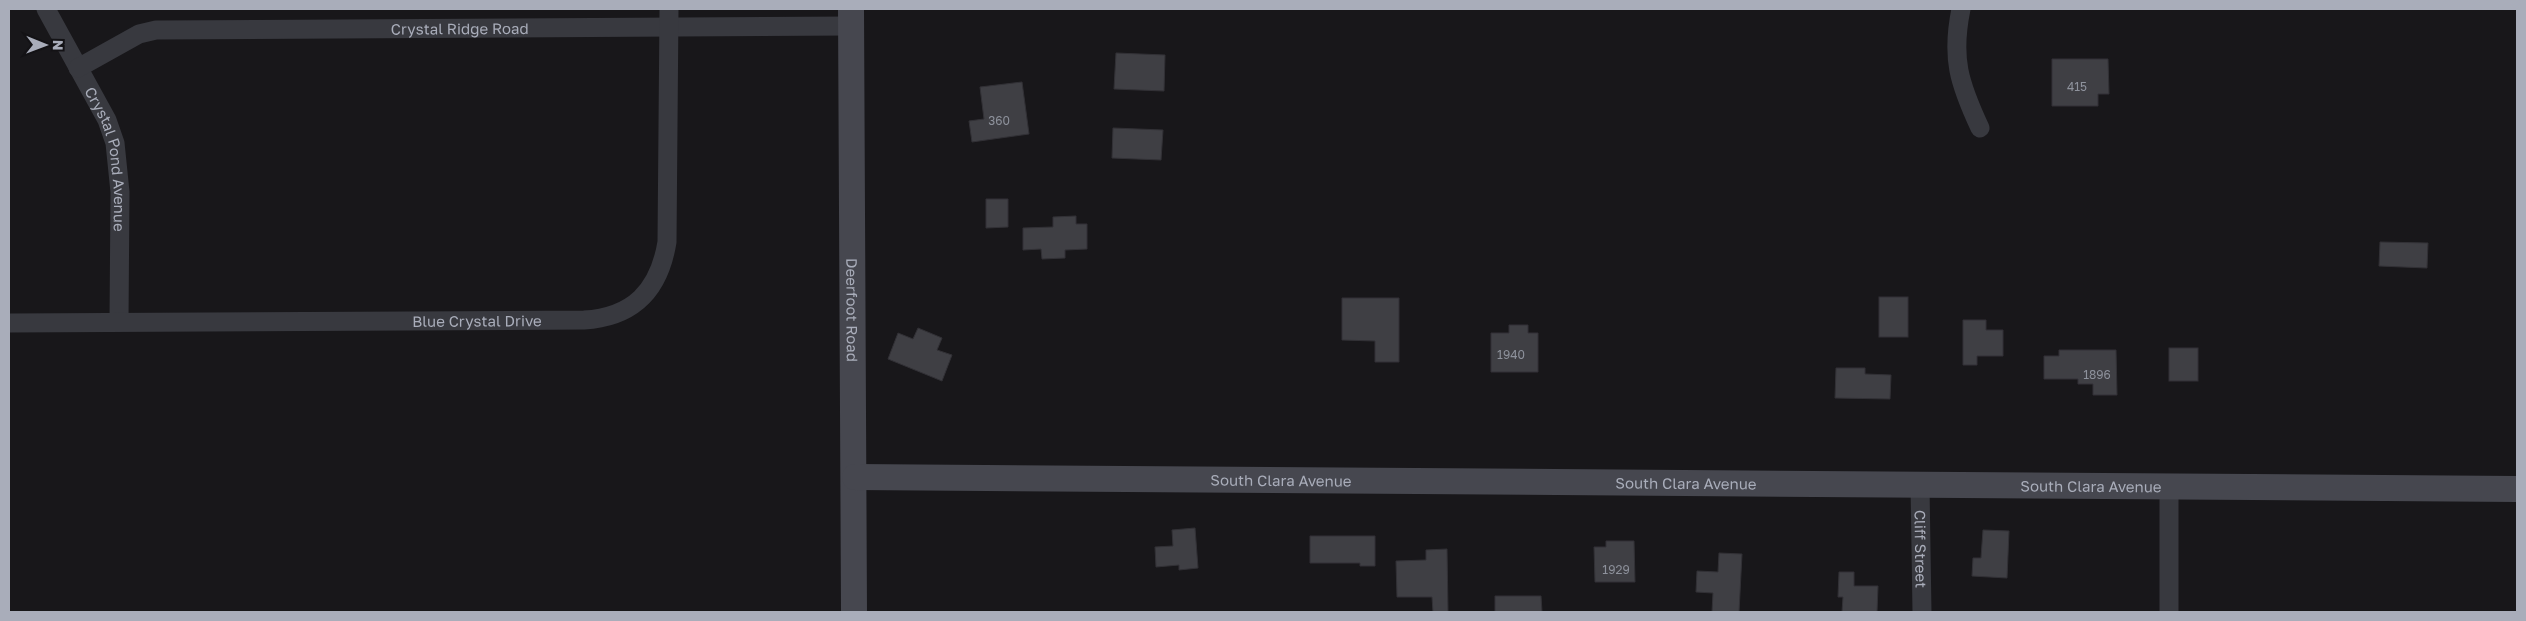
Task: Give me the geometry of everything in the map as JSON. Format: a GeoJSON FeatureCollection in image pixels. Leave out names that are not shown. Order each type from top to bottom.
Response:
{"type":"FeatureCollection","features":[{"type":"Feature","properties":{"kind":"street","name":"Crystal Pond Avenue"},"geometry":{"type":"LineString","coordinates":[[46,9],[107,120],[115,143],[119,166],[119,322]]}},
{"type":"Feature","properties":{"kind":"street"},"geometry":{"type":"LineString","coordinates":[[1961,9],[1956,58],[1964,93],[1980,128]]}},
{"type":"Feature","properties":{"kind":"street","name":"Crystal Ridge Road"},"geometry":{"type":"LineString","coordinates":[[78,68],[139,34],[156,30],[668,17],[851,17]]}},
{"type":"Feature","properties":{"kind":"street","name":"Blue Crystal Drive"},"geometry":{"type":"LineString","coordinates":[[9,323],[584,320],[603,319],[622,312],[648,292],[664,260],[666,242],[668,17]]}},
{"type":"Feature","properties":{"kind":"street","name":"Deerfoot Road"},"geometry":{"type":"LineString","coordinates":[[851,17],[855,477],[854,612]]}},
{"type":"Feature","properties":{"kind":"street","name":"South Clara Avenue"},"geometry":{"type":"LineString","coordinates":[[855,477],[2517,489]]}},
{"type":"Feature","properties":{"kind":"street","name":"Cliff Street"},"geometry":{"type":"LineString","coordinates":[[1920,485],[1922,612]]}},
{"type":"Feature","properties":{"kind":"street"},"geometry":{"type":"LineString","coordinates":[[2169,487],[2169,612]]}},
{"type":"Feature","properties":{"kind":"building"},"geometry":{"type":"Polygon","coordinates":[[[1116,53],[1165,55],[1164,91],[1114,89],[1116,53]]]}},
{"type":"Feature","properties":{"kind":"building"},"geometry":{"type":"Polygon","coordinates":[[[2052,59],[2108,59],[2109,94],[2098,94],[2098,106],[2052,106],[2052,59]]]}},
{"type":"Feature","properties":{"kind":"building"},"geometry":{"type":"Polygon","coordinates":[[[1022,82],[1029,134],[972,142],[969,121],[984,119],[980,87],[1022,82]]]}},
{"type":"Feature","properties":{"kind":"building"},"geometry":{"type":"Polygon","coordinates":[[[1113,128],[1163,130],[1161,160],[1112,158],[1113,128]]]}},
{"type":"Feature","properties":{"kind":"building"},"geometry":{"type":"Polygon","coordinates":[[[986,199],[1008,199],[1008,227],[986,228],[986,199]]]}},
{"type":"Feature","properties":{"kind":"building"},"geometry":{"type":"Polygon","coordinates":[[[1076,216],[1076,224],[1087,224],[1087,249],[1065,250],[1065,258],[1042,259],[1041,249],[1023,250],[1023,228],[1053,227],[1053,217],[1076,216]]]}},
{"type":"Feature","properties":{"kind":"building"},"geometry":{"type":"Polygon","coordinates":[[[2380,242],[2428,243],[2427,268],[2379,266],[2380,242]]]}},
{"type":"Feature","properties":{"kind":"building"},"geometry":{"type":"Polygon","coordinates":[[[1879,297],[1908,297],[1908,337],[1879,337],[1879,297]]]}},
{"type":"Feature","properties":{"kind":"building"},"geometry":{"type":"Polygon","coordinates":[[[1342,298],[1399,298],[1399,362],[1375,362],[1375,341],[1342,340],[1342,298]]]}},
{"type":"Feature","properties":{"kind":"building"},"geometry":{"type":"Polygon","coordinates":[[[1963,320],[1986,320],[1986,330],[2003,330],[2003,356],[1977,356],[1977,365],[1963,365],[1963,320]]]}},
{"type":"Feature","properties":{"kind":"building"},"geometry":{"type":"Polygon","coordinates":[[[1509,325],[1528,325],[1528,333],[1538,333],[1538,372],[1491,372],[1491,333],[1509,333],[1509,325]]]}},
{"type":"Feature","properties":{"kind":"building"},"geometry":{"type":"Polygon","coordinates":[[[918,328],[942,338],[937,350],[952,355],[942,381],[888,359],[898,333],[913,339],[918,328]]]}},
{"type":"Feature","properties":{"kind":"building"},"geometry":{"type":"Polygon","coordinates":[[[2169,348],[2198,348],[2198,381],[2169,381],[2169,348]]]}},
{"type":"Feature","properties":{"kind":"building"},"geometry":{"type":"Polygon","coordinates":[[[2059,350],[2116,350],[2117,395],[2093,395],[2093,384],[2078,384],[2078,379],[2044,379],[2044,356],[2059,356],[2059,350]]]}},
{"type":"Feature","properties":{"kind":"building"},"geometry":{"type":"Polygon","coordinates":[[[1836,368],[1865,368],[1865,374],[1891,375],[1890,399],[1835,398],[1836,368]]]}},
{"type":"Feature","properties":{"kind":"building"},"geometry":{"type":"Polygon","coordinates":[[[1195,528],[1198,568],[1179,570],[1179,565],[1156,567],[1155,547],[1173,546],[1172,530],[1195,528]]]}},
{"type":"Feature","properties":{"kind":"building"},"geometry":{"type":"Polygon","coordinates":[[[1983,530],[2009,531],[2007,578],[1972,576],[1973,558],[1981,558],[1983,530]]]}},
{"type":"Feature","properties":{"kind":"building"},"geometry":{"type":"Polygon","coordinates":[[[1310,536],[1375,536],[1375,566],[1360,566],[1360,563],[1310,563],[1310,536]]]}},
{"type":"Feature","properties":{"kind":"building"},"geometry":{"type":"Polygon","coordinates":[[[1606,541],[1634,541],[1635,582],[1595,582],[1594,547],[1606,547],[1606,541]]]}},
{"type":"Feature","properties":{"kind":"building"},"geometry":{"type":"Polygon","coordinates":[[[1447,549],[1448,612],[1433,612],[1432,597],[1397,597],[1396,561],[1426,560],[1426,550],[1447,549]]]}},
{"type":"Feature","properties":{"kind":"building"},"geometry":{"type":"Polygon","coordinates":[[[1719,553],[1742,554],[1739,612],[1712,612],[1713,593],[1696,592],[1697,571],[1718,572],[1719,553]]]}},
{"type":"Feature","properties":{"kind":"building"},"geometry":{"type":"Polygon","coordinates":[[[1839,572],[1854,572],[1854,586],[1878,586],[1877,612],[1842,612],[1843,597],[1838,597],[1839,572]]]}},
{"type":"Feature","properties":{"kind":"building"},"geometry":{"type":"Polygon","coordinates":[[[1495,596],[1541,596],[1542,612],[1495,612],[1495,596]]]}}]}
